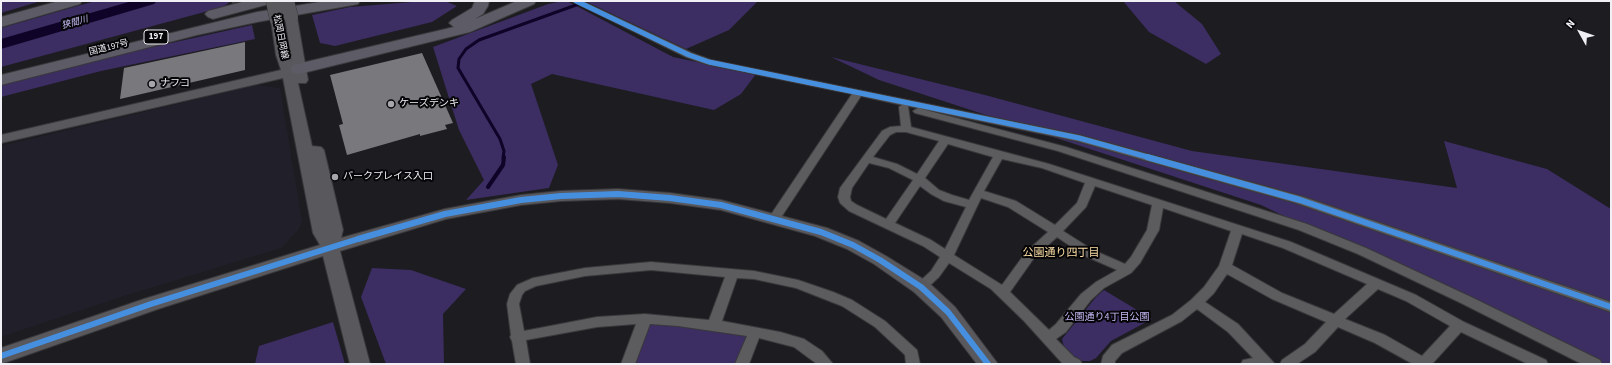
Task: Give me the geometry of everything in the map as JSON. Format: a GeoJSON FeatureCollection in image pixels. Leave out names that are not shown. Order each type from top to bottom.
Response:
{"type":"FeatureCollection","features":[{"type":"Feature","properties":{"kind":"highway"},"geometry":{"type":"LineString","coordinates":[[1,15],[53,1]]}},
{"type":"Feature","properties":{"kind":"highway"},"geometry":{"type":"LineString","coordinates":[[1,22],[75,1]]}},
{"type":"Feature","properties":{"kind":"highway"},"geometry":{"type":"LineString","coordinates":[[84,49],[232,6],[264,1]]}},
{"type":"Feature","properties":{"kind":"highway","name":"国道197号"},"geometry":{"type":"LineString","coordinates":[[1,71],[84,49],[288,1]]}},
{"type":"Feature","properties":{"kind":"highway","name":"国道197号"},"geometry":{"type":"LineString","coordinates":[[1,77],[178,31],[312,1]]}},
{"type":"Feature","properties":{"kind":"highway"},"geometry":{"type":"LineString","coordinates":[[1,80],[258,17],[353,1]]}},
{"type":"Feature","properties":{"kind":"highway"},"geometry":{"type":"LineString","coordinates":[[293,68],[451,25],[468,18],[478,11],[482,1]]}},
{"type":"Feature","properties":{"kind":"highway"},"geometry":{"type":"LineString","coordinates":[[405,38],[473,21],[515,4],[529,1]]}},
{"type":"Feature","properties":{"kind":"highway"},"geometry":{"type":"LineString","coordinates":[[293,68],[438,36],[471,26],[515,4]]}},
{"type":"Feature","properties":{"kind":"street","name":"松岡日岡線"},"geometry":{"type":"LineString","coordinates":[[273,1],[283,55],[293,68]]}},
{"type":"Feature","properties":{"kind":"street","name":"松岡日岡線"},"geometry":{"type":"LineString","coordinates":[[288,1],[293,68]]}},
{"type":"Feature","properties":{"kind":"street"},"geometry":{"type":"LineString","coordinates":[[576,1],[682,52],[702,60],[1079,138],[1300,200],[1611,307]]}},
{"type":"Feature","properties":{"kind":"street"},"geometry":{"type":"LineString","coordinates":[[1,135],[293,68]]}},
{"type":"Feature","properties":{"kind":"street"},"geometry":{"type":"LineString","coordinates":[[1,139],[293,68]]}},
{"type":"Feature","properties":{"kind":"street"},"geometry":{"type":"LineString","coordinates":[[293,68],[322,233],[330,248],[360,364]]}},
{"type":"Feature","properties":{"kind":"street"},"geometry":{"type":"LineString","coordinates":[[774,219],[858,93]]}},
{"type":"Feature","properties":{"kind":"street"},"geometry":{"type":"LineString","coordinates":[[880,97],[904,107],[1062,149],[1303,227],[1362,251],[1596,364]]}},
{"type":"Feature","properties":{"kind":"street"},"geometry":{"type":"LineString","coordinates":[[904,107],[906,129]]}},
{"type":"Feature","properties":{"kind":"street"},"geometry":{"type":"LineString","coordinates":[[1075,364],[1069,361],[1048,338],[995,286],[927,243],[853,208],[846,203],[844,197],[846,188],[886,133],[894,129],[906,129],[999,155],[1045,166],[1287,245],[1411,298],[1459,325],[1541,364]]}},
{"type":"Feature","properties":{"kind":"street"},"geometry":{"type":"LineString","coordinates":[[889,224],[945,140]]}},
{"type":"Feature","properties":{"kind":"street"},"geometry":{"type":"LineString","coordinates":[[921,287],[935,274],[948,255],[999,155]]}},
{"type":"Feature","properties":{"kind":"street"},"geometry":{"type":"LineString","coordinates":[[866,159],[893,166],[919,179],[935,192],[948,198],[973,205]]}},
{"type":"Feature","properties":{"kind":"street"},"geometry":{"type":"LineString","coordinates":[[1001,292],[1008,287],[1030,255],[1057,231],[1082,204],[1091,181]]}},
{"type":"Feature","properties":{"kind":"street"},"geometry":{"type":"LineString","coordinates":[[1,356],[151,304],[445,214],[503,203],[566,196],[618,194],[670,198],[721,205],[821,232],[853,245],[880,260],[921,287],[948,312],[988,364]]}},
{"type":"Feature","properties":{"kind":"street"},"geometry":{"type":"LineString","coordinates":[[978,194],[1012,204],[1027,212],[1090,253],[1127,270]]}},
{"type":"Feature","properties":{"kind":"street"},"geometry":{"type":"LineString","coordinates":[[1048,338],[1061,328],[1086,298],[1100,285],[1127,270],[1145,246],[1153,230],[1158,203]]}},
{"type":"Feature","properties":{"kind":"street"},"geometry":{"type":"LineString","coordinates":[[1108,364],[1108,360],[1117,349],[1176,318],[1196,304],[1209,290],[1225,267],[1238,228]]}},
{"type":"Feature","properties":{"kind":"street"},"geometry":{"type":"LineString","coordinates":[[523,364],[517,337],[513,304],[514,297],[518,291],[529,284],[593,271],[652,266],[733,273],[798,284],[847,303],[880,324],[908,349],[912,354],[913,364]]}},
{"type":"Feature","properties":{"kind":"street"},"geometry":{"type":"LineString","coordinates":[[1225,267],[1277,296],[1380,339],[1423,364],[1459,325]]}},
{"type":"Feature","properties":{"kind":"street"},"geometry":{"type":"LineString","coordinates":[[714,325],[733,273]]}},
{"type":"Feature","properties":{"kind":"street"},"geometry":{"type":"LineString","coordinates":[[1287,364],[1310,348],[1335,321],[1377,283]]}},
{"type":"Feature","properties":{"kind":"street"},"geometry":{"type":"LineString","coordinates":[[1196,304],[1213,313],[1233,328],[1267,363]]}},
{"type":"Feature","properties":{"kind":"street"},"geometry":{"type":"LineString","coordinates":[[628,364],[645,319]]}},
{"type":"Feature","properties":{"kind":"street"},"geometry":{"type":"LineString","coordinates":[[517,337],[597,322],[645,319],[714,325],[755,332],[799,343],[817,355],[826,364]]}},
{"type":"Feature","properties":{"kind":"street"},"geometry":{"type":"LineString","coordinates":[[742,364],[755,332]]}},
{"type":"Feature","properties":{"kind":"street"},"geometry":{"type":"LineString","coordinates":[[1248,364],[1267,363]]}},
{"type":"Feature","properties":{"kind":"shaded area"},"geometry":{"type":"Polygon","coordinates":[[[257,85],[280,88],[302,221],[299,229],[281,248],[121,297],[1,337],[1,146],[257,85]]]}},
{"type":"Feature","properties":{"kind":"green space"},"geometry":{"type":"Polygon","coordinates":[[[1,1],[41,1],[1,13],[1,1]]]}},
{"type":"Feature","properties":{"kind":"green space"},"geometry":{"type":"Polygon","coordinates":[[[95,1],[231,1],[223,7],[1,67],[1,28],[95,1]]]}},
{"type":"Feature","properties":{"kind":"green space"},"geometry":{"type":"Polygon","coordinates":[[[424,1],[445,1],[457,6],[432,22],[335,46],[320,43],[312,15],[350,7],[424,1]]]}},
{"type":"Feature","properties":{"kind":"green space"},"geometry":{"type":"Polygon","coordinates":[[[567,1],[673,57],[756,74],[741,94],[714,110],[552,74],[531,84],[558,165],[549,188],[466,200],[484,180],[459,130],[433,47],[548,4],[567,1]]]}},
{"type":"Feature","properties":{"kind":"green space"},"geometry":{"type":"Polygon","coordinates":[[[585,1],[758,1],[729,30],[686,49],[585,1]]]}},
{"type":"Feature","properties":{"kind":"green space"},"geometry":{"type":"Polygon","coordinates":[[[1123,1],[1174,1],[1202,24],[1221,54],[1206,64],[1149,32],[1123,1]]]}},
{"type":"Feature","properties":{"kind":"green space"},"geometry":{"type":"Polygon","coordinates":[[[252,25],[255,39],[101,71],[1,97],[1,85],[117,55],[252,25]]]}},
{"type":"Feature","properties":{"kind":"green space"},"geometry":{"type":"Polygon","coordinates":[[[831,57],[985,95],[1192,151],[1457,188],[1444,141],[1547,169],[1611,209],[1611,364],[1590,364],[1261,205],[879,80],[831,57]]]}},
{"type":"Feature","properties":{"kind":"green space"},"geometry":{"type":"Polygon","coordinates":[[[372,268],[411,270],[466,289],[443,314],[444,364],[386,364],[361,297],[372,268]]]}},
{"type":"Feature","properties":{"kind":"green space","name":"公園通り4丁目公園"},"geometry":{"type":"Polygon","coordinates":[[[1104,290],[1152,319],[1111,341],[1096,358],[1090,361],[1082,361],[1070,354],[1064,348],[1062,339],[1096,297],[1104,290]]]}},
{"type":"Feature","properties":{"kind":"green space"},"geometry":{"type":"Polygon","coordinates":[[[648,321],[751,334],[737,364],[636,364],[648,321]]]}},
{"type":"Feature","properties":{"kind":"green space"},"geometry":{"type":"Polygon","coordinates":[[[333,322],[345,364],[255,364],[259,346],[333,322]]]}},
{"type":"Feature","properties":{"kind":"building","name":"ナフコ"},"geometry":{"type":"Polygon","coordinates":[[[245,42],[245,70],[120,99],[124,68],[245,42]]]}},
{"type":"Feature","properties":{"kind":"building","name":"ケーズデンキ"},"geometry":{"type":"Polygon","coordinates":[[[422,53],[453,123],[445,125],[447,129],[420,136],[420,134],[347,155],[339,125],[343,124],[330,75],[422,53]]]}},
{"type":"Feature","properties":{"kind":"waterway","name":"狭間川"},"geometry":{"type":"LineString","coordinates":[[1,44],[149,1]]}},
{"type":"Feature","properties":{"kind":"waterway"},"geometry":{"type":"LineString","coordinates":[[503,158],[504,151],[500,139],[458,68],[459,59],[466,49],[479,40],[587,1]]}},
{"type":"Feature","properties":{"kind":"waterway"},"geometry":{"type":"LineString","coordinates":[[488,187],[503,165],[504,157]]}},
{"type":"Feature","properties":{"kind":"cycle path"},"geometry":{"type":"LineString","coordinates":[[576,1],[689,55],[709,62],[1079,138],[1300,200],[1611,307]]}},
{"type":"Feature","properties":{"kind":"cycle path"},"geometry":{"type":"LineString","coordinates":[[1,356],[151,304],[358,239],[445,214],[521,200],[561,196],[618,194],[670,198],[721,205],[821,232],[853,245],[880,260],[921,287],[948,312],[988,364]]}},
{"type":"Feature","properties":{"kind":"place","name":"ナフコ"},"geometry":{"type":"Point","coordinates":[152,84]}},
{"type":"Feature","properties":{"kind":"place","name":"ケーズデンキ"},"geometry":{"type":"Point","coordinates":[391,104]}},
{"type":"Feature","properties":{"kind":"place","name":"パークプレイス入口"},"geometry":{"type":"Point","coordinates":[335,177]}},
{"type":"Feature","properties":{"kind":"district","name":"公園通り四丁目"},"geometry":{"type":"Point","coordinates":[1061,254]}}]}
